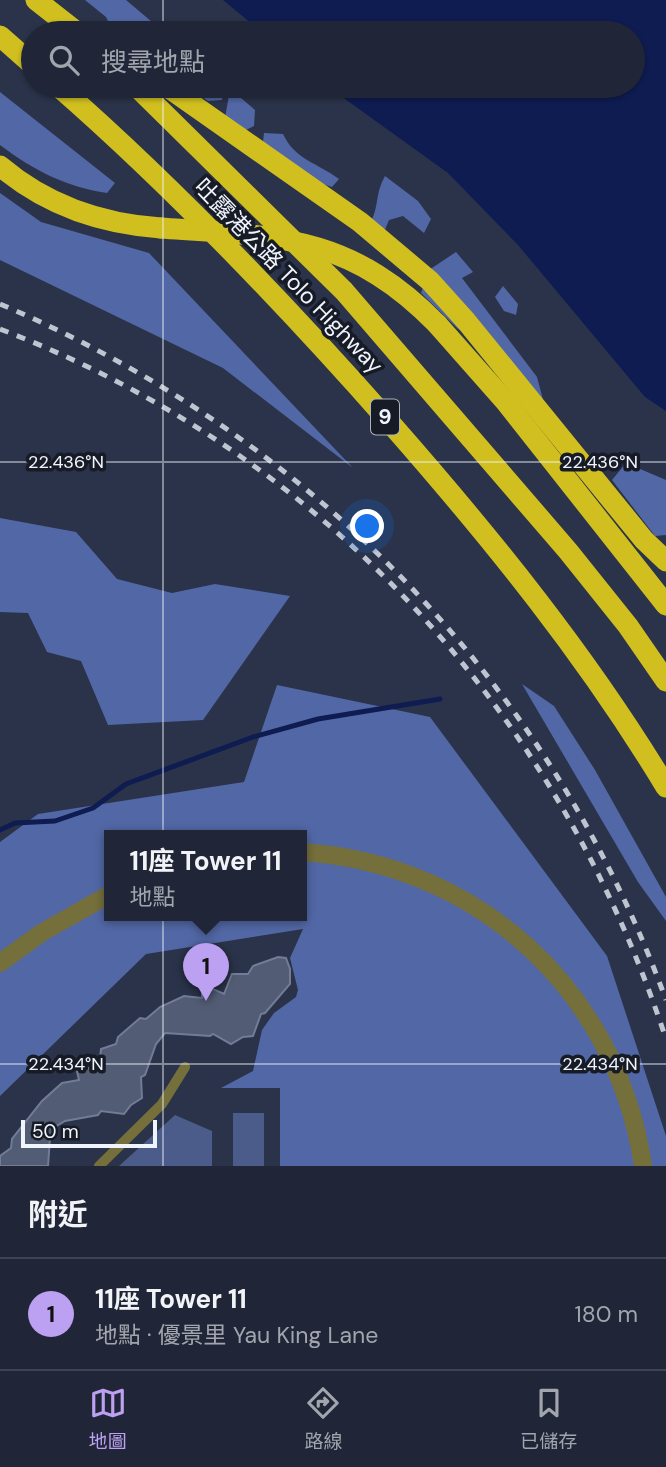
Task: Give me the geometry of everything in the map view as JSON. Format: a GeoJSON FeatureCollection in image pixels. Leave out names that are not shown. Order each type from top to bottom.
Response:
{"type":"FeatureCollection","features":[{"type":"Feature","properties":{"kind":"highway"},"geometry":{"type":"LineString","coordinates":[[36,0],[63,21]]}},
{"type":"Feature","properties":{"kind":"highway"},"geometry":{"type":"LineString","coordinates":[[0,36],[21,54]]}},
{"type":"Feature","properties":{"kind":"highway","name":"吐露港公路 Tolo Highway"},"geometry":{"type":"LineString","coordinates":[[71,98],[137,157],[306,329],[461,504],[550,615],[600,684],[666,787]]}},
{"type":"Feature","properties":{"kind":"highway","name":"吐露港公路 Tolo Highway"},"geometry":{"type":"LineString","coordinates":[[148,98],[344,291],[568,551],[628,625],[666,681]]}},
{"type":"Feature","properties":{"kind":"highway"},"geometry":{"type":"LineString","coordinates":[[183,98],[360,222],[440,290],[663,556]]}},
{"type":"Feature","properties":{"kind":"highway"},"geometry":{"type":"LineString","coordinates":[[0,166],[54,202],[106,220],[278,237],[340,254],[391,282],[437,324],[505,401],[666,605]]}},
{"type":"Feature","properties":{"kind":"street"},"geometry":{"type":"LineString","coordinates":[[307,853],[367,861],[413,874],[453,893],[520,938],[568,989],[608,1051],[628,1098],[643,1166]]}},
{"type":"Feature","properties":{"kind":"street"},"geometry":{"type":"LineString","coordinates":[[0,963],[41,933],[104,897]]}},
{"type":"Feature","properties":{"kind":"lane"},"geometry":{"type":"LineString","coordinates":[[99,1166],[162,1104],[185,1067]]}},
{"type":"Feature","properties":{"kind":"shaded area"},"geometry":{"type":"Polygon","coordinates":[[[85,0],[126,0],[151,21],[108,21],[85,0]]]}},
{"type":"Feature","properties":{"kind":"shaded area"},"geometry":{"type":"Polygon","coordinates":[[[223,0],[666,0],[666,411],[645,397],[518,245],[448,173],[344,98],[645,98],[645,21],[248,21],[223,0]]]}},
{"type":"Feature","properties":{"kind":"shaded area"},"geometry":{"type":"Polygon","coordinates":[[[0,92],[115,183],[107,193],[50,176],[0,145],[0,92]]]}},
{"type":"Feature","properties":{"kind":"shaded area"},"geometry":{"type":"Polygon","coordinates":[[[204,98],[222,98],[222,100],[208,101],[204,98]]]}},
{"type":"Feature","properties":{"kind":"shaded area"},"geometry":{"type":"Polygon","coordinates":[[[228,98],[241,98],[255,110],[254,126],[244,131],[225,118],[228,98]]]}},
{"type":"Feature","properties":{"kind":"shaded area"},"geometry":{"type":"Polygon","coordinates":[[[264,133],[283,134],[300,155],[339,179],[332,187],[305,178],[263,142],[264,133]]]}},
{"type":"Feature","properties":{"kind":"shaded area"},"geometry":{"type":"Polygon","coordinates":[[[385,176],[418,201],[431,219],[424,233],[403,216],[389,220],[382,237],[369,225],[385,176]]]}},
{"type":"Feature","properties":{"kind":"shaded area"},"geometry":{"type":"Polygon","coordinates":[[[0,193],[41,222],[149,253],[353,468],[223,368],[0,260],[0,193]]]}},
{"type":"Feature","properties":{"kind":"shaded area"},"geometry":{"type":"Polygon","coordinates":[[[456,252],[473,272],[462,278],[537,377],[545,407],[485,340],[458,329],[421,293],[429,270],[456,252]]]}},
{"type":"Feature","properties":{"kind":"shaded area"},"geometry":{"type":"Polygon","coordinates":[[[503,286],[518,304],[516,315],[504,311],[495,297],[503,286]]]}},
{"type":"Feature","properties":{"kind":"shaded area"},"geometry":{"type":"Polygon","coordinates":[[[626,463],[666,480],[666,535],[655,536],[612,480],[626,463]]]}},
{"type":"Feature","properties":{"kind":"shaded area"},"geometry":{"type":"Polygon","coordinates":[[[0,518],[76,532],[117,579],[172,593],[215,584],[290,596],[203,720],[108,725],[81,661],[47,652],[28,613],[0,612],[0,518]]]}},
{"type":"Feature","properties":{"kind":"shaded area"},"geometry":{"type":"Polygon","coordinates":[[[522,684],[554,706],[595,770],[666,897],[666,921],[638,882],[522,684]]]}},
{"type":"Feature","properties":{"kind":"shaded area"},"geometry":{"type":"Polygon","coordinates":[[[277,685],[430,717],[607,956],[666,1136],[666,1166],[280,1166],[280,1088],[221,1088],[253,1071],[262,1030],[274,1013],[296,997],[298,990],[290,958],[303,929],[146,954],[0,1096],[0,842],[38,814],[244,782],[277,685]]]}},
{"type":"Feature","properties":{"kind":"shaded area"},"geometry":{"type":"Polygon","coordinates":[[[233,1113],[264,1113],[264,1166],[233,1166],[233,1113]]]}},
{"type":"Feature","properties":{"kind":"shaded area"},"geometry":{"type":"Polygon","coordinates":[[[175,1115],[212,1131],[212,1166],[119,1166],[175,1115]]]}},
{"type":"Feature","properties":{"kind":"building"},"geometry":{"type":"Polygon","coordinates":[[[278,957],[286,958],[290,969],[290,984],[265,1013],[261,1014],[253,1036],[243,1037],[231,1044],[213,1034],[165,1033],[156,1044],[145,1075],[141,1077],[142,1098],[124,1114],[101,1111],[98,1115],[65,1121],[55,1127],[50,1138],[48,1166],[0,1166],[0,1156],[11,1148],[12,1139],[42,1101],[62,1083],[79,1080],[76,1067],[99,1069],[101,1049],[116,1044],[118,1037],[140,1018],[146,1019],[160,1007],[184,996],[202,998],[202,984],[224,994],[232,974],[248,974],[253,966],[278,957]]]}},
{"type":"Feature","properties":{"kind":"waterway"},"geometry":{"type":"LineString","coordinates":[[0,830],[15,823],[55,821],[93,808],[126,784],[253,737],[318,719],[440,699]]}},
{"type":"Feature","properties":{"kind":"railway"},"geometry":{"type":"LineString","coordinates":[[0,304],[113,359],[219,424],[317,498],[406,582],[486,675],[557,776],[617,884],[666,1000]]}},
{"type":"Feature","properties":{"kind":"railway"},"geometry":{"type":"LineString","coordinates":[[0,329],[117,382],[226,446],[325,522],[414,608],[493,703],[562,807],[620,919],[666,1039]]}},
{"type":"Feature","properties":{"kind":"place","name":"11座 Tower 11"},"geometry":{"type":"Point","coordinates":[206,1001]}}]}
